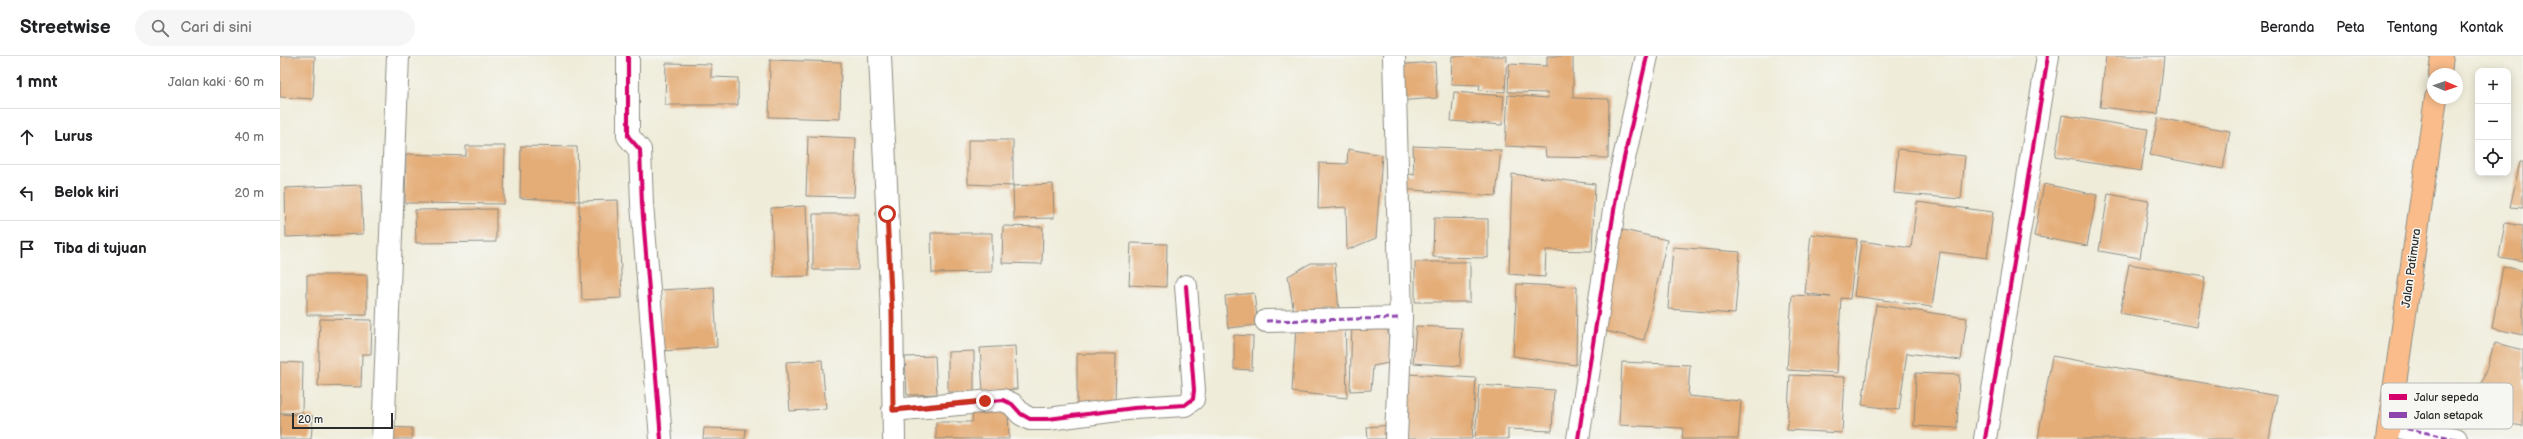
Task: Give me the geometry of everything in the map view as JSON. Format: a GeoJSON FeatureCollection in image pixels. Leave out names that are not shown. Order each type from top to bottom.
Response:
{"type":"FeatureCollection","features":[{"type":"Feature","properties":{"kind":"highway"},"geometry":{"type":"LineString","coordinates":[[2441,68],[2442,56]]}},
{"type":"Feature","properties":{"kind":"highway","name":"Jalan Patimura"},"geometry":{"type":"LineString","coordinates":[[2395,383],[2435,104]]}},
{"type":"Feature","properties":{"kind":"street"},"geometry":{"type":"LineString","coordinates":[[383,439],[398,56]]}},
{"type":"Feature","properties":{"kind":"street"},"geometry":{"type":"LineString","coordinates":[[628,56],[628,136],[640,150],[642,204],[661,439]]}},
{"type":"Feature","properties":{"kind":"street"},"geometry":{"type":"LineString","coordinates":[[880,56],[892,313],[894,439]]}},
{"type":"Feature","properties":{"kind":"street"},"geometry":{"type":"LineString","coordinates":[[1394,56],[1401,318],[1396,439]]}},
{"type":"Feature","properties":{"kind":"street"},"geometry":{"type":"LineString","coordinates":[[1578,439],[1618,185],[1646,56]]}},
{"type":"Feature","properties":{"kind":"street"},"geometry":{"type":"LineString","coordinates":[[1985,439],[2048,56]]}},
{"type":"Feature","properties":{"kind":"street"},"geometry":{"type":"LineString","coordinates":[[893,410],[1002,400],[1012,404],[1021,414],[1030,419],[1048,419],[1134,408],[1185,404],[1193,399],[1194,390],[1186,286]]}},
{"type":"Feature","properties":{"kind":"street"},"geometry":{"type":"LineString","coordinates":[[1266,321],[1401,318]]}},
{"type":"Feature","properties":{"kind":"street"},"geometry":{"type":"LineString","coordinates":[[2388,432],[2456,439]]}},
{"type":"Feature","properties":{"kind":"building"},"geometry":{"type":"Polygon","coordinates":[[[280,56],[315,56],[313,99],[280,97],[280,56]]]}},
{"type":"Feature","properties":{"kind":"building"},"geometry":{"type":"Polygon","coordinates":[[[1452,56],[1507,56],[1505,92],[1479,90],[1480,85],[1451,84],[1452,56]]]}},
{"type":"Feature","properties":{"kind":"building"},"geometry":{"type":"Polygon","coordinates":[[[1547,56],[1573,56],[1573,98],[1609,99],[1608,158],[1546,157],[1545,148],[1505,146],[1508,95],[1548,98],[1547,93],[1508,92],[1509,64],[1547,66],[1547,56]]]}},
{"type":"Feature","properties":{"kind":"building"},"geometry":{"type":"Polygon","coordinates":[[[2106,56],[2164,56],[2158,114],[2100,107],[2106,56]]]}},
{"type":"Feature","properties":{"kind":"building"},"geometry":{"type":"Polygon","coordinates":[[[770,60],[841,62],[840,119],[769,117],[770,60]]]}},
{"type":"Feature","properties":{"kind":"building"},"geometry":{"type":"Polygon","coordinates":[[[1435,62],[1437,98],[1397,101],[1394,65],[1435,62]]]}},
{"type":"Feature","properties":{"kind":"building"},"geometry":{"type":"Polygon","coordinates":[[[666,63],[711,64],[711,77],[738,78],[738,105],[665,105],[666,63]]]}},
{"type":"Feature","properties":{"kind":"building"},"geometry":{"type":"Polygon","coordinates":[[[1454,92],[1504,96],[1502,125],[1451,121],[1454,92]]]}},
{"type":"Feature","properties":{"kind":"building"},"geometry":{"type":"Polygon","coordinates":[[[2062,115],[2148,129],[2141,171],[2055,157],[2062,115]]]}},
{"type":"Feature","properties":{"kind":"building"},"geometry":{"type":"Polygon","coordinates":[[[2158,118],[2230,131],[2223,169],[2150,155],[2158,118]]]}},
{"type":"Feature","properties":{"kind":"building"},"geometry":{"type":"Polygon","coordinates":[[[808,136],[856,138],[854,197],[806,196],[808,136]]]}},
{"type":"Feature","properties":{"kind":"building"},"geometry":{"type":"Polygon","coordinates":[[[968,140],[1013,140],[1013,186],[968,184],[968,140]]]}},
{"type":"Feature","properties":{"kind":"building"},"geometry":{"type":"Polygon","coordinates":[[[466,146],[505,146],[504,204],[405,203],[406,154],[466,156],[466,146]]]}},
{"type":"Feature","properties":{"kind":"building"},"geometry":{"type":"Polygon","coordinates":[[[521,146],[577,147],[579,201],[520,198],[521,146]]]}},
{"type":"Feature","properties":{"kind":"building"},"geometry":{"type":"Polygon","coordinates":[[[1413,146],[1501,150],[1496,196],[1398,189],[1400,172],[1414,175],[1413,146]]]}},
{"type":"Feature","properties":{"kind":"building"},"geometry":{"type":"Polygon","coordinates":[[[1348,149],[1382,155],[1376,238],[1347,250],[1346,207],[1318,209],[1319,163],[1347,164],[1348,149]]]}},
{"type":"Feature","properties":{"kind":"building"},"geometry":{"type":"Polygon","coordinates":[[[1898,149],[1965,156],[1961,199],[1894,193],[1898,149]]]}},
{"type":"Feature","properties":{"kind":"building"},"geometry":{"type":"Polygon","coordinates":[[[2520,162],[2523,162],[2523,208],[2510,207],[2520,162]]]}},
{"type":"Feature","properties":{"kind":"building"},"geometry":{"type":"Polygon","coordinates":[[[1512,174],[1595,184],[1592,251],[1546,250],[1545,277],[1509,274],[1512,174]]]}},
{"type":"Feature","properties":{"kind":"building"},"geometry":{"type":"Polygon","coordinates":[[[1053,184],[1054,218],[1014,219],[1013,186],[1053,184]]]}},
{"type":"Feature","properties":{"kind":"building"},"geometry":{"type":"Polygon","coordinates":[[[2044,184],[2097,195],[2087,246],[2034,236],[2044,184]]]}},
{"type":"Feature","properties":{"kind":"building"},"geometry":{"type":"Polygon","coordinates":[[[361,185],[363,234],[286,237],[285,188],[361,185]]]}},
{"type":"Feature","properties":{"kind":"building"},"geometry":{"type":"Polygon","coordinates":[[[2108,194],[2149,201],[2140,258],[2099,251],[2108,194]]]}},
{"type":"Feature","properties":{"kind":"building"},"geometry":{"type":"Polygon","coordinates":[[[618,200],[622,298],[582,300],[579,201],[618,200]]]}},
{"type":"Feature","properties":{"kind":"building"},"geometry":{"type":"Polygon","coordinates":[[[1917,202],[1993,212],[1987,258],[1940,252],[1932,307],[1854,296],[1861,241],[1911,248],[1917,202]]]}},
{"type":"Feature","properties":{"kind":"building"},"geometry":{"type":"Polygon","coordinates":[[[806,206],[809,276],[774,277],[771,208],[806,206]]]}},
{"type":"Feature","properties":{"kind":"building"},"geometry":{"type":"Polygon","coordinates":[[[496,209],[496,242],[416,243],[415,210],[496,209]]]}},
{"type":"Feature","properties":{"kind":"building"},"geometry":{"type":"Polygon","coordinates":[[[813,214],[858,214],[858,270],[813,270],[813,214]]]}},
{"type":"Feature","properties":{"kind":"building"},"geometry":{"type":"Polygon","coordinates":[[[1434,218],[1488,219],[1488,258],[1433,257],[1434,218]]]}},
{"type":"Feature","properties":{"kind":"building"},"geometry":{"type":"Polygon","coordinates":[[[2505,223],[2523,226],[2523,261],[2499,257],[2505,223]]]}},
{"type":"Feature","properties":{"kind":"building"},"geometry":{"type":"Polygon","coordinates":[[[1003,226],[1043,227],[1042,264],[1002,263],[1003,226]]]}},
{"type":"Feature","properties":{"kind":"building"},"geometry":{"type":"Polygon","coordinates":[[[1619,229],[1667,240],[1644,340],[1597,329],[1619,229]]]}},
{"type":"Feature","properties":{"kind":"building"},"geometry":{"type":"Polygon","coordinates":[[[931,233],[992,233],[992,272],[932,273],[931,233]]]}},
{"type":"Feature","properties":{"kind":"building"},"geometry":{"type":"Polygon","coordinates":[[[1811,234],[1857,239],[1850,299],[1841,298],[1837,373],[1787,370],[1792,295],[1831,297],[1805,293],[1811,234]]]}},
{"type":"Feature","properties":{"kind":"building"},"geometry":{"type":"Polygon","coordinates":[[[1131,243],[1167,244],[1166,287],[1129,285],[1131,243]]]}},
{"type":"Feature","properties":{"kind":"building"},"geometry":{"type":"Polygon","coordinates":[[[1673,247],[1740,252],[1735,314],[1668,309],[1673,247]]]}},
{"type":"Feature","properties":{"kind":"building"},"geometry":{"type":"Polygon","coordinates":[[[1415,262],[1470,262],[1470,302],[1415,302],[1415,262]]]}},
{"type":"Feature","properties":{"kind":"building"},"geometry":{"type":"Polygon","coordinates":[[[1311,263],[1335,263],[1339,313],[1294,313],[1288,276],[1311,263]]]}},
{"type":"Feature","properties":{"kind":"building"},"geometry":{"type":"Polygon","coordinates":[[[2129,264],[2205,277],[2197,327],[2120,313],[2129,264]]]}},
{"type":"Feature","properties":{"kind":"building"},"geometry":{"type":"Polygon","coordinates":[[[2503,266],[2523,271],[2523,335],[2492,328],[2503,266]]]}},
{"type":"Feature","properties":{"kind":"building"},"geometry":{"type":"Polygon","coordinates":[[[307,275],[367,275],[367,315],[307,315],[307,275]]]}},
{"type":"Feature","properties":{"kind":"building"},"geometry":{"type":"Polygon","coordinates":[[[1517,284],[1577,287],[1576,365],[1513,356],[1517,284]]]}},
{"type":"Feature","properties":{"kind":"building"},"geometry":{"type":"Polygon","coordinates":[[[714,287],[717,347],[663,351],[660,290],[714,287]]]}},
{"type":"Feature","properties":{"kind":"building"},"geometry":{"type":"Polygon","coordinates":[[[1254,293],[1258,325],[1228,328],[1225,296],[1254,293]]]}},
{"type":"Feature","properties":{"kind":"building"},"geometry":{"type":"Polygon","coordinates":[[[1876,305],[1967,318],[1961,360],[1907,353],[1899,410],[1862,405],[1876,305]]]}},
{"type":"Feature","properties":{"kind":"building"},"geometry":{"type":"Polygon","coordinates":[[[320,319],[372,320],[371,354],[362,354],[361,387],[318,386],[320,319]]]}},
{"type":"Feature","properties":{"kind":"building"},"geometry":{"type":"Polygon","coordinates":[[[1345,320],[1347,398],[1292,392],[1296,327],[1345,320]]]}},
{"type":"Feature","properties":{"kind":"building"},"geometry":{"type":"Polygon","coordinates":[[[1352,321],[1386,323],[1394,362],[1373,366],[1371,390],[1350,391],[1352,321]]]}},
{"type":"Feature","properties":{"kind":"building"},"geometry":{"type":"Polygon","coordinates":[[[1416,326],[1462,328],[1460,366],[1413,363],[1416,326]]]}},
{"type":"Feature","properties":{"kind":"building"},"geometry":{"type":"Polygon","coordinates":[[[1234,335],[1253,336],[1252,370],[1234,369],[1234,335]]]}},
{"type":"Feature","properties":{"kind":"building"},"geometry":{"type":"Polygon","coordinates":[[[2495,343],[2523,350],[2523,426],[2513,424],[2513,383],[2482,383],[2495,343]]]}},
{"type":"Feature","properties":{"kind":"building"},"geometry":{"type":"Polygon","coordinates":[[[1015,346],[1017,389],[983,391],[980,348],[1015,346]]]}},
{"type":"Feature","properties":{"kind":"building"},"geometry":{"type":"Polygon","coordinates":[[[974,351],[974,392],[948,392],[948,352],[974,351]]]}},
{"type":"Feature","properties":{"kind":"building"},"geometry":{"type":"Polygon","coordinates":[[[1077,354],[1116,354],[1115,407],[1077,406],[1077,354]]]}},
{"type":"Feature","properties":{"kind":"building"},"geometry":{"type":"Polygon","coordinates":[[[935,356],[937,394],[907,395],[905,357],[935,356]]]}},
{"type":"Feature","properties":{"kind":"building"},"geometry":{"type":"Polygon","coordinates":[[[2052,356],[2277,396],[2269,439],[2038,439],[2052,356]]]}},
{"type":"Feature","properties":{"kind":"building"},"geometry":{"type":"Polygon","coordinates":[[[822,360],[826,409],[790,411],[786,362],[822,360]]]}},
{"type":"Feature","properties":{"kind":"building"},"geometry":{"type":"Polygon","coordinates":[[[280,362],[303,363],[302,413],[280,413],[280,362]]]}},
{"type":"Feature","properties":{"kind":"building"},"geometry":{"type":"Polygon","coordinates":[[[1622,362],[1690,365],[1688,396],[1741,401],[1738,439],[1682,439],[1683,428],[1619,425],[1622,362]]]}},
{"type":"Feature","properties":{"kind":"building"},"geometry":{"type":"Polygon","coordinates":[[[1916,373],[1959,375],[1957,428],[1914,426],[1916,373]]]}},
{"type":"Feature","properties":{"kind":"building"},"geometry":{"type":"Polygon","coordinates":[[[1407,374],[1476,378],[1472,439],[1403,439],[1407,374]]]}},
{"type":"Feature","properties":{"kind":"building"},"geometry":{"type":"Polygon","coordinates":[[[1790,375],[1845,377],[1842,433],[1787,430],[1790,375]]]}},
{"type":"Feature","properties":{"kind":"building"},"geometry":{"type":"Polygon","coordinates":[[[1479,385],[1554,390],[1552,431],[1508,429],[1508,439],[1475,439],[1479,385]]]}},
{"type":"Feature","properties":{"kind":"building"},"geometry":{"type":"Polygon","coordinates":[[[973,411],[1008,411],[1009,439],[936,439],[936,422],[972,422],[973,411]]]}},
{"type":"Feature","properties":{"kind":"building"},"geometry":{"type":"Polygon","coordinates":[[[280,414],[313,416],[311,439],[280,439],[280,414]]]}},
{"type":"Feature","properties":{"kind":"building"},"geometry":{"type":"Polygon","coordinates":[[[1391,425],[1393,439],[1368,439],[1367,427],[1391,425]]]}},
{"type":"Feature","properties":{"kind":"building"},"geometry":{"type":"Polygon","coordinates":[[[386,427],[412,428],[412,439],[386,439],[386,427]]]}},
{"type":"Feature","properties":{"kind":"building"},"geometry":{"type":"Polygon","coordinates":[[[704,428],[746,429],[745,439],[703,439],[704,428]]]}},
{"type":"Feature","properties":{"kind":"marked path"},"geometry":{"type":"LineString","coordinates":[[1266,321],[1401,318]]}},
{"type":"Feature","properties":{"kind":"marked path"},"geometry":{"type":"LineString","coordinates":[[2408,429],[2456,439]]}},
{"type":"Feature","properties":{"kind":"cycle path"},"geometry":{"type":"LineString","coordinates":[[628,56],[628,136],[640,150],[642,204],[661,439]]}},
{"type":"Feature","properties":{"kind":"cycle path"},"geometry":{"type":"LineString","coordinates":[[1578,439],[1618,185],[1647,56]]}},
{"type":"Feature","properties":{"kind":"cycle path"},"geometry":{"type":"LineString","coordinates":[[1985,439],[2048,56]]}},
{"type":"Feature","properties":{"kind":"cycle path"},"geometry":{"type":"LineString","coordinates":[[893,410],[1003,400],[1012,404],[1021,414],[1030,419],[1048,419],[1134,408],[1185,405],[1193,399],[1194,390],[1186,286]]}},
{"type":"Feature","properties":{"kind":"route"},"geometry":{"type":"LineString","coordinates":[[887,214],[892,313],[893,410],[985,401]]}}]}
